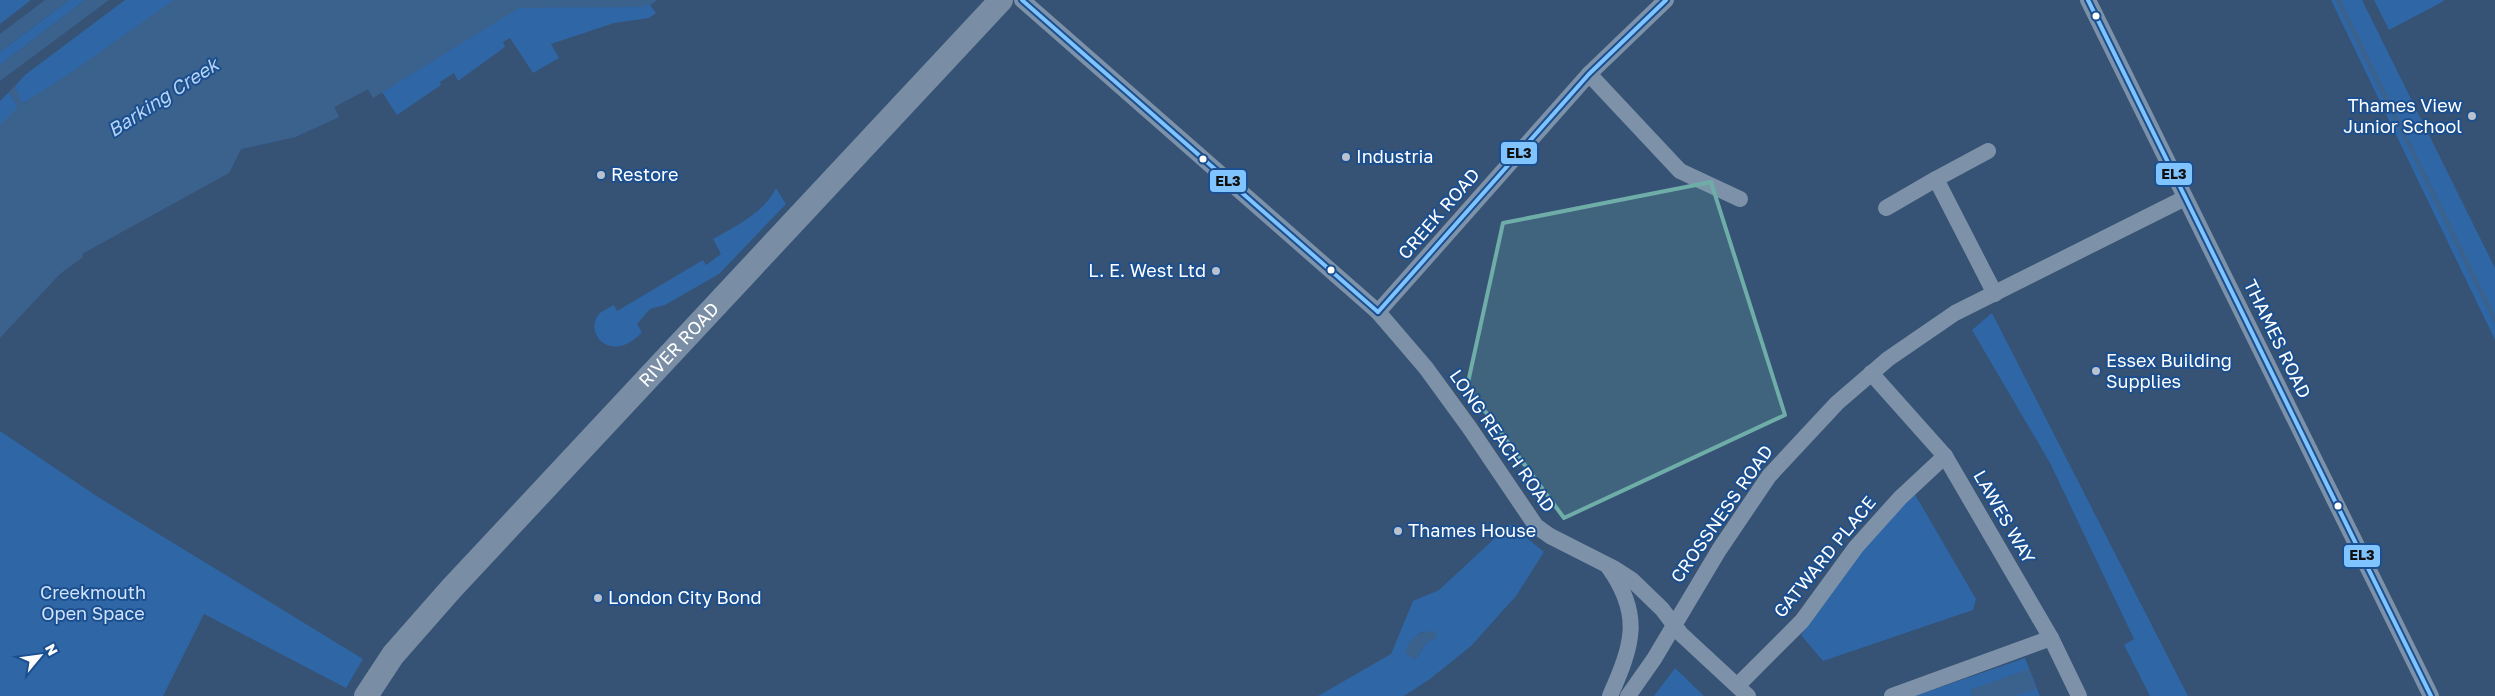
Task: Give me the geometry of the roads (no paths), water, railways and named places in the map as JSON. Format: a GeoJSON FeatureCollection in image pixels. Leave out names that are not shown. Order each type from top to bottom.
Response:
{"type":"FeatureCollection","features":[{"type":"Feature","properties":{"kind":"street","name":"RIVER ROAD"},"geometry":{"type":"LineString","coordinates":[[366,696],[393,655],[450,589],[1000,0]]}},
{"type":"Feature","properties":{"kind":"street","name":"LONG REACH ROAD"},"geometry":{"type":"LineString","coordinates":[[1022,0],[1378,312],[1426,368],[1469,427],[1530,520],[1544,532],[1632,580],[1662,609],[1673,625],[1743,690]]}},
{"type":"Feature","properties":{"kind":"street","name":"CREEK ROAD"},"geometry":{"type":"LineString","coordinates":[[1378,312],[1589,74],[1666,0]]}},
{"type":"Feature","properties":{"kind":"street","name":"THAMES ROAD"},"geometry":{"type":"LineString","coordinates":[[2088,0],[2431,696]]}},
{"type":"Feature","properties":{"kind":"street"},"geometry":{"type":"LineString","coordinates":[[1589,74],[1680,171],[1740,199]]}},
{"type":"Feature","properties":{"kind":"street"},"geometry":{"type":"LineString","coordinates":[[1886,208],[1988,151]]}},
{"type":"Feature","properties":{"kind":"street"},"geometry":{"type":"LineString","coordinates":[[1936,179],[1995,294]]}},
{"type":"Feature","properties":{"kind":"street","name":"CROSSNESS ROAD"},"geometry":{"type":"LineString","coordinates":[[1628,696],[1654,659],[1719,550],[1769,476],[1822,418],[1871,373],[1928,330],[1995,294],[2186,198]]}},
{"type":"Feature","properties":{"kind":"street","name":"LAWES WAY"},"geometry":{"type":"LineString","coordinates":[[1871,373],[1945,456],[2051,638],[2079,696]]}},
{"type":"Feature","properties":{"kind":"street","name":"GATWARD PLACE"},"geometry":{"type":"LineString","coordinates":[[1743,690],[1802,621],[1856,548],[1900,498],[1945,456]]}},
{"type":"Feature","properties":{"kind":"street","name":"LONG REACH ROAD"},"geometry":{"type":"LineString","coordinates":[[1607,565],[1622,588],[1632,626],[1628,654],[1610,696]]}},
{"type":"Feature","properties":{"kind":"street"},"geometry":{"type":"LineString","coordinates":[[1892,696],[2051,638]]}},
{"type":"Feature","properties":{"kind":"water"},"geometry":{"type":"Polygon","coordinates":[[[45,0],[69,0],[0,52],[0,34],[45,0]]]}},
{"type":"Feature","properties":{"kind":"water"},"geometry":{"type":"Polygon","coordinates":[[[85,0],[109,0],[0,81],[0,65],[85,0]]]}},
{"type":"Feature","properties":{"kind":"water","name":"Barking Creek"},"geometry":{"type":"Polygon","coordinates":[[[174,0],[657,0],[643,7],[519,8],[373,98],[368,89],[334,107],[339,117],[295,137],[241,149],[229,173],[82,254],[83,257],[60,274],[0,338],[0,125],[18,107],[9,92],[15,86],[22,104],[72,72],[174,0]]]}},
{"type":"Feature","properties":{"kind":"water"},"geometry":{"type":"Polygon","coordinates":[[[1432,631],[1437,634],[1435,638],[1426,643],[1415,660],[1406,654],[1414,638],[1422,633],[1432,631]]]}},
{"type":"Feature","properties":{"kind":"water"},"geometry":{"type":"Polygon","coordinates":[[[2029,669],[2036,689],[2015,696],[1972,696],[1970,690],[2029,669]]]}},
{"type":"Feature","properties":{"kind":"waterway"},"geometry":{"type":"LineString","coordinates":[[2338,0],[2495,320]]}},
{"type":"Feature","properties":{"kind":"place","name":"Thames View Junior School"},"geometry":{"type":"Point","coordinates":[2472,116]}},
{"type":"Feature","properties":{"kind":"place","name":"Industria"},"geometry":{"type":"Point","coordinates":[1346,157]}},
{"type":"Feature","properties":{"kind":"place","name":"Restore"},"geometry":{"type":"Point","coordinates":[601,175]}},
{"type":"Feature","properties":{"kind":"place","name":"L. E. West Ltd"},"geometry":{"type":"Point","coordinates":[1216,271]}},
{"type":"Feature","properties":{"kind":"place","name":"Essex Building Supplies"},"geometry":{"type":"Point","coordinates":[2096,371]}},
{"type":"Feature","properties":{"kind":"place","name":"Thames House"},"geometry":{"type":"Point","coordinates":[1398,531]}},
{"type":"Feature","properties":{"kind":"place","name":"London City Bond"},"geometry":{"type":"Point","coordinates":[598,598]}},
{"type":"Feature","properties":{"kind":"park label","name":"Creekmouth Open Space"},"geometry":{"type":"Point","coordinates":[93,603]}}]}
